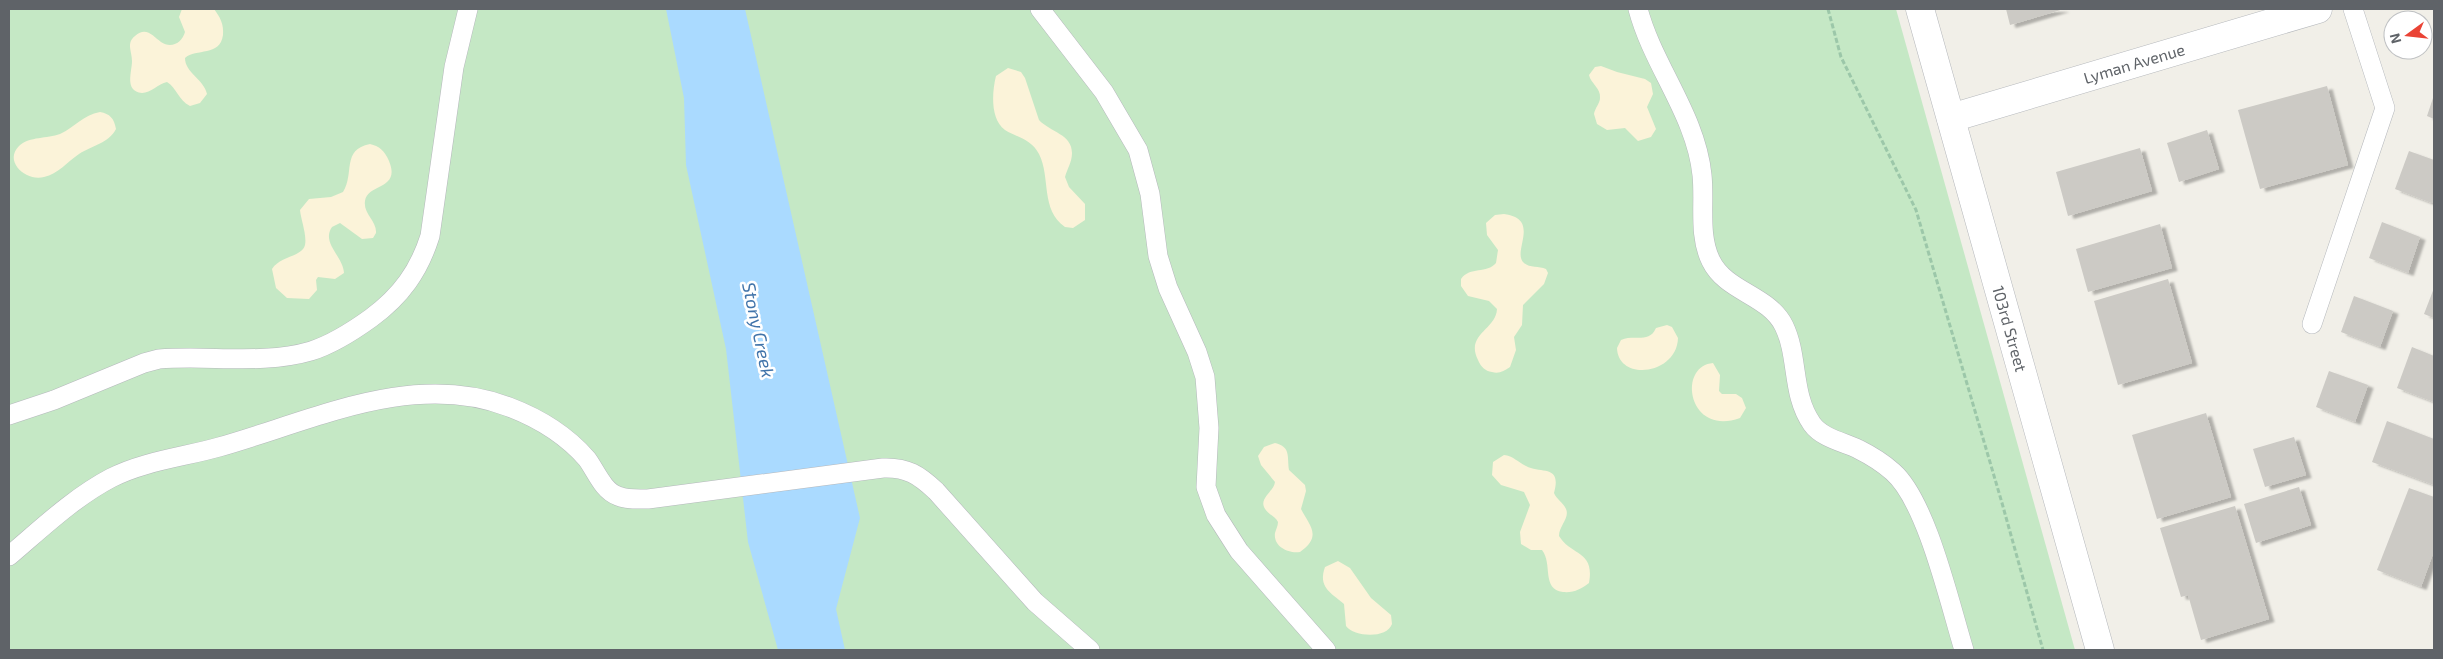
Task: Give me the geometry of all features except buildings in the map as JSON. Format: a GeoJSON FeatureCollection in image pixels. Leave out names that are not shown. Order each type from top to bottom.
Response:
{"type":"FeatureCollection","features":[{"type":"Feature","properties":{"kind":"street","name":"103rd Street"},"geometry":{"type":"LineString","coordinates":[[1920,9],[2100,650]]}},
{"type":"Feature","properties":{"kind":"street","name":"Lyman Avenue"},"geometry":{"type":"LineString","coordinates":[[1950,118],[2318,9]]}},
{"type":"Feature","properties":{"kind":"lane"},"geometry":{"type":"LineString","coordinates":[[9,415],[54,400],[136,366],[159,359],[266,357],[310,351],[329,344],[361,325],[400,294],[424,256],[430,236],[454,67],[468,9]]}},
{"type":"Feature","properties":{"kind":"lane"},"geometry":{"type":"LineString","coordinates":[[1040,9],[1104,92],[1138,150],[1150,194],[1158,256],[1168,288],[1197,352],[1205,377],[1209,428],[1206,487],[1216,516],[1239,550],[1326,650]]}},
{"type":"Feature","properties":{"kind":"lane"},"geometry":{"type":"LineString","coordinates":[[1638,9],[1686,119],[1696,147],[1702,175],[1703,228],[1710,260],[1729,283],[1758,300],[1782,322],[1790,338],[1798,394],[1812,425],[1824,434],[1878,460],[1902,481],[1913,498],[1928,536],[1964,650]]}},
{"type":"Feature","properties":{"kind":"lane"},"geometry":{"type":"LineString","coordinates":[[2312,324],[2385,108],[2353,9]]}},
{"type":"Feature","properties":{"kind":"lane"},"geometry":{"type":"LineString","coordinates":[[9,556],[80,498],[112,477],[140,467],[218,448],[370,402],[404,395],[451,393],[509,407],[554,430],[573,445],[586,459],[602,482],[617,496],[648,499],[883,468],[908,470],[921,476],[995,555],[1035,602],[1090,650]]}},
{"type":"Feature","properties":{"kind":"path"},"geometry":{"type":"LineString","coordinates":[[1828,9],[1841,56],[1916,210],[2043,650]]}},
{"type":"Feature","properties":{"kind":"green space"},"geometry":{"type":"Polygon","coordinates":[[[9,9],[1896,9],[2075,650],[9,650],[9,9]]]}},
{"type":"Feature","properties":{"kind":"sand"},"geometry":{"type":"Polygon","coordinates":[[[182,9],[214,9],[223,27],[221,42],[217,46],[185,58],[188,68],[202,84],[207,94],[200,103],[190,106],[183,101],[167,82],[148,92],[142,93],[136,92],[133,89],[130,80],[132,61],[130,44],[132,39],[139,33],[146,32],[165,44],[176,44],[184,36],[185,32],[179,17],[182,9]]]}},
{"type":"Feature","properties":{"kind":"sand"},"geometry":{"type":"Polygon","coordinates":[[[1601,66],[1645,79],[1651,83],[1653,94],[1647,107],[1656,129],[1651,137],[1638,141],[1625,128],[1607,130],[1597,124],[1594,114],[1600,100],[1600,95],[1589,75],[1595,67],[1601,66]]]}},
{"type":"Feature","properties":{"kind":"sand"},"geometry":{"type":"Polygon","coordinates":[[[1008,68],[1021,72],[1025,78],[1039,120],[1064,137],[1071,147],[1071,159],[1065,177],[1069,187],[1085,204],[1085,220],[1073,228],[1065,227],[1057,220],[1052,211],[1047,193],[1043,163],[1036,149],[1028,142],[1005,130],[997,119],[993,105],[996,76],[1008,68]]]}},
{"type":"Feature","properties":{"kind":"sand"},"geometry":{"type":"Polygon","coordinates":[[[100,112],[109,115],[113,119],[116,129],[113,134],[79,154],[54,173],[44,177],[31,177],[24,174],[15,164],[15,152],[23,143],[33,139],[60,134],[84,118],[100,112]]]}},
{"type":"Feature","properties":{"kind":"sand"},"geometry":{"type":"Polygon","coordinates":[[[370,144],[384,152],[392,170],[391,177],[387,182],[367,195],[365,201],[366,210],[376,229],[376,233],[373,238],[362,239],[340,223],[332,227],[329,239],[343,267],[344,273],[335,279],[318,277],[316,280],[317,290],[309,299],[287,298],[276,288],[272,269],[280,261],[300,252],[305,245],[305,232],[300,210],[309,199],[331,197],[343,192],[355,151],[370,144]]]}},
{"type":"Feature","properties":{"kind":"sand"},"geometry":{"type":"Polygon","coordinates":[[[1504,214],[1515,217],[1521,222],[1524,229],[1521,258],[1524,263],[1529,266],[1546,269],[1548,273],[1544,284],[1523,305],[1522,325],[1514,337],[1516,350],[1510,367],[1495,373],[1487,371],[1482,367],[1475,351],[1475,344],[1492,322],[1497,309],[1489,301],[1468,296],[1461,286],[1461,279],[1469,273],[1488,268],[1496,263],[1498,250],[1487,235],[1486,223],[1495,215],[1504,214]]]}},
{"type":"Feature","properties":{"kind":"sand"},"geometry":{"type":"Polygon","coordinates":[[[1667,325],[1672,327],[1678,338],[1675,350],[1668,360],[1648,370],[1636,370],[1627,366],[1620,359],[1617,348],[1621,340],[1650,336],[1656,328],[1667,325]]]}},
{"type":"Feature","properties":{"kind":"sand"},"geometry":{"type":"Polygon","coordinates":[[[1713,363],[1720,375],[1719,391],[1722,394],[1736,394],[1742,398],[1746,408],[1740,418],[1722,421],[1709,418],[1699,410],[1694,399],[1692,387],[1695,376],[1702,367],[1713,363]]]}},
{"type":"Feature","properties":{"kind":"sand"},"geometry":{"type":"Polygon","coordinates":[[[1275,443],[1284,447],[1288,456],[1289,470],[1305,485],[1306,491],[1301,509],[1310,525],[1313,536],[1307,546],[1300,552],[1287,551],[1279,546],[1275,538],[1278,522],[1263,504],[1275,482],[1261,465],[1258,456],[1264,447],[1275,443]]]}},
{"type":"Feature","properties":{"kind":"sand"},"geometry":{"type":"Polygon","coordinates":[[[1504,455],[1526,466],[1553,474],[1556,484],[1554,493],[1567,512],[1559,536],[1581,555],[1589,565],[1589,583],[1583,587],[1571,592],[1556,590],[1550,581],[1547,562],[1542,550],[1531,550],[1521,544],[1520,532],[1530,505],[1524,492],[1501,485],[1492,475],[1493,462],[1504,455]]]}},
{"type":"Feature","properties":{"kind":"sand"},"geometry":{"type":"Polygon","coordinates":[[[1338,561],[1350,568],[1371,598],[1391,615],[1392,624],[1389,629],[1370,635],[1350,630],[1346,626],[1344,604],[1330,592],[1323,580],[1325,567],[1338,561]]]}},
{"type":"Feature","properties":{"kind":"water","name":"Stony Creek"},"geometry":{"type":"Polygon","coordinates":[[[666,9],[745,9],[860,518],[836,609],[845,650],[778,650],[748,542],[726,349],[686,165],[684,98],[666,9]]]}}]}
